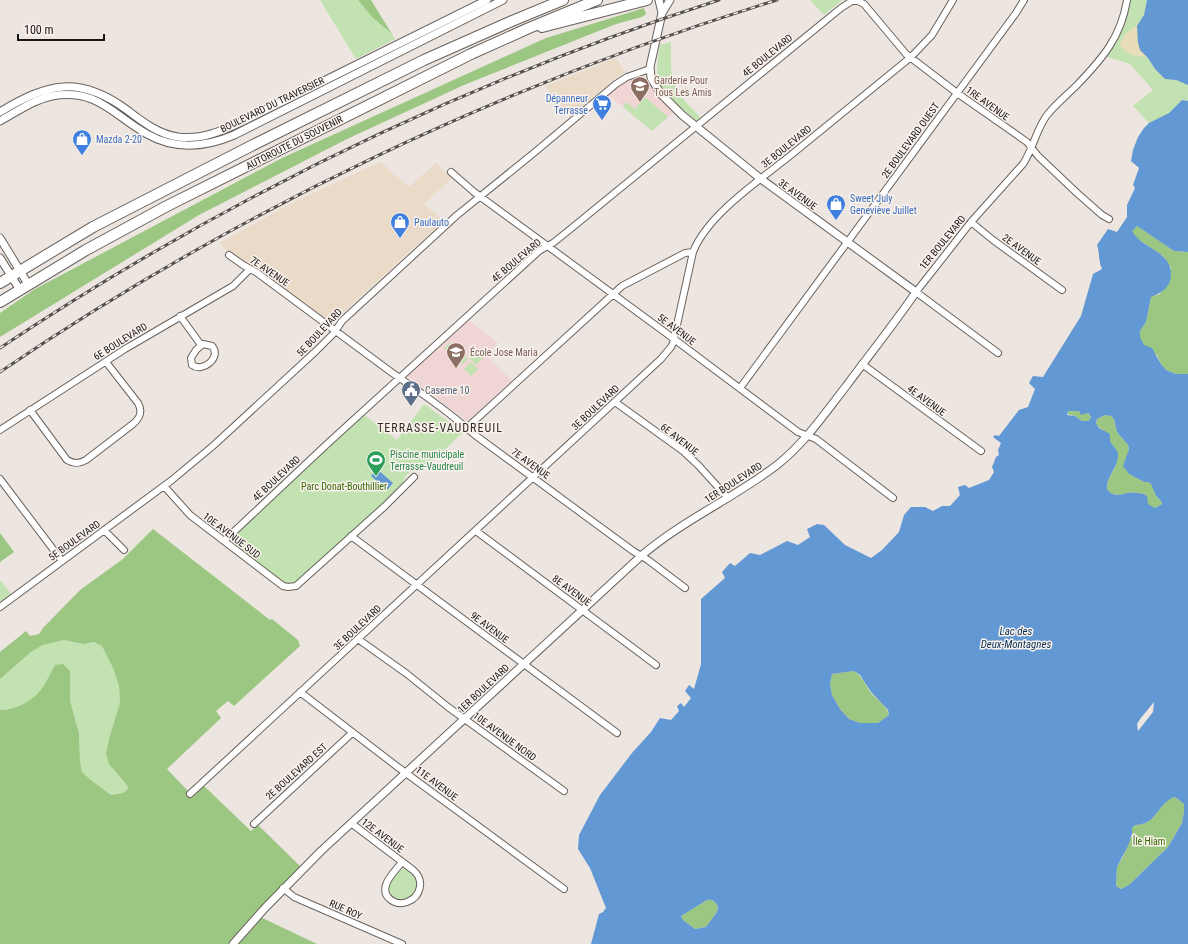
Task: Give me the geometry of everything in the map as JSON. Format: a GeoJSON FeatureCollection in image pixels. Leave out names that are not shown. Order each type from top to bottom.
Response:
{"type":"FeatureCollection","features":[{"type":"Feature","properties":{"kind":"highway","name":"AUTOROUTE DU SOUVENIR"},"geometry":{"type":"LineString","coordinates":[[0,302],[91,247],[153,213],[428,74],[514,34],[597,0]]}},
{"type":"Feature","properties":{"kind":"highway"},"geometry":{"type":"LineString","coordinates":[[514,34],[647,0]]}},
{"type":"Feature","properties":{"kind":"highway","name":"AUTOROUTE DU SOUVENIR"},"geometry":{"type":"LineString","coordinates":[[0,283],[106,220],[251,146],[424,60],[560,1]]}},
{"type":"Feature","properties":{"kind":"street","name":"BOULEVARD DU TRAVERSIER"},"geometry":{"type":"LineString","coordinates":[[0,112],[22,98],[37,92],[54,88],[69,87],[100,93],[149,126],[171,135],[193,137],[216,133],[487,0]]}},
{"type":"Feature","properties":{"kind":"street","name":"BOULEVARD DU TRAVERSIER"},"geometry":{"type":"LineString","coordinates":[[0,121],[37,101],[51,96],[82,96],[110,108],[146,134],[167,143],[196,146],[218,141],[242,131],[503,0]]}},
{"type":"Feature","properties":{"kind":"street"},"geometry":{"type":"LineString","coordinates":[[659,0],[662,13]]}},
{"type":"Feature","properties":{"kind":"street"},"geometry":{"type":"LineString","coordinates":[[650,69],[662,13],[670,0]]}},
{"type":"Feature","properties":{"kind":"street","name":"3E BOULEVARD"},"geometry":{"type":"LineString","coordinates":[[190,794],[661,359],[671,348],[674,339],[693,252],[699,239],[710,225],[732,203],[925,44],[932,35],[952,0]]}},
{"type":"Feature","properties":{"kind":"street","name":"2E BOULEVARD OUEST"},"geometry":{"type":"LineString","coordinates":[[740,388],[1016,13],[1024,0]]}},
{"type":"Feature","properties":{"kind":"street","name":"1ER BOULEVARD"},"geometry":{"type":"LineString","coordinates":[[233,944],[283,888],[351,823],[641,556],[663,539],[778,464],[807,436],[971,222],[1017,172],[1026,159],[1041,124],[1048,113],[1089,72],[1103,55],[1120,28],[1127,0]]}},
{"type":"Feature","properties":{"kind":"street","name":"1RE AVENUE"},"geometry":{"type":"LineString","coordinates":[[858,1],[864,4],[897,44],[911,57],[957,93],[1027,142],[1031,148],[1077,193],[1102,215],[1109,219]]}},
{"type":"Feature","properties":{"kind":"street","name":"4E BOULEVARD"},"geometry":{"type":"LineString","coordinates":[[224,541],[399,377],[539,251],[586,217],[841,8],[848,3],[858,1]]}},
{"type":"Feature","properties":{"kind":"street","name":"3E AVENUE"},"geometry":{"type":"LineString","coordinates":[[650,69],[651,78],[661,94],[672,106],[696,126],[761,179],[998,353]]}},
{"type":"Feature","properties":{"kind":"street","name":"5E BOULEVARD"},"geometry":{"type":"LineString","coordinates":[[0,607],[164,486],[242,419],[316,352],[342,321],[456,216],[616,84],[627,77],[650,69]]}},
{"type":"Feature","properties":{"kind":"street"},"geometry":{"type":"LineString","coordinates":[[126,120],[131,113]]}},
{"type":"Feature","properties":{"kind":"street","name":"5E AVENUE"},"geometry":{"type":"LineString","coordinates":[[451,172],[547,246],[798,432],[816,439],[893,498]]}},
{"type":"Feature","properties":{"kind":"street","name":"2E AVENUE"},"geometry":{"type":"LineString","coordinates":[[971,222],[998,244],[1062,290]]}},
{"type":"Feature","properties":{"kind":"street"},"geometry":{"type":"LineString","coordinates":[[0,238],[24,287]]}},
{"type":"Feature","properties":{"kind":"street"},"geometry":{"type":"LineString","coordinates":[[469,430],[471,424],[622,286],[636,277],[685,253],[693,252]]}},
{"type":"Feature","properties":{"kind":"street","name":"7E AVENUE"},"geometry":{"type":"LineString","coordinates":[[229,255],[424,394],[469,430],[685,588]]}},
{"type":"Feature","properties":{"kind":"street"},"geometry":{"type":"LineString","coordinates":[[0,258],[16,273]]}},
{"type":"Feature","properties":{"kind":"street","name":"6E BOULEVARD"},"geometry":{"type":"LineString","coordinates":[[0,430],[180,316],[232,286],[250,269]]}},
{"type":"Feature","properties":{"kind":"street"},"geometry":{"type":"LineString","coordinates":[[180,316],[201,345]]}},
{"type":"Feature","properties":{"kind":"street"},"geometry":{"type":"LineString","coordinates":[[209,344],[216,352],[213,359],[206,365],[199,368],[192,365],[191,358],[201,345],[209,344]]}},
{"type":"Feature","properties":{"kind":"street"},"geometry":{"type":"LineString","coordinates":[[30,410],[67,460],[78,463],[86,460],[137,421],[141,414],[138,403],[106,362]]}},
{"type":"Feature","properties":{"kind":"street","name":"4E AVENUE"},"geometry":{"type":"LineString","coordinates":[[862,364],[981,451]]}},
{"type":"Feature","properties":{"kind":"street","name":"6E AVENUE"},"geometry":{"type":"LineString","coordinates":[[615,402],[683,451],[702,469],[728,498]]}},
{"type":"Feature","properties":{"kind":"street"},"geometry":{"type":"LineString","coordinates":[[351,536],[414,477]]}},
{"type":"Feature","properties":{"kind":"street"},"geometry":{"type":"LineString","coordinates":[[0,479],[62,561]]}},
{"type":"Feature","properties":{"kind":"street","name":"10E AVENUE SUD"},"geometry":{"type":"LineString","coordinates":[[164,486],[190,515],[283,586],[296,586],[351,536]]}},
{"type":"Feature","properties":{"kind":"street"},"geometry":{"type":"LineString","coordinates":[[104,530],[124,550]]}},
{"type":"Feature","properties":{"kind":"street","name":"8E AVENUE"},"geometry":{"type":"LineString","coordinates":[[476,531],[656,666]]}},
{"type":"Feature","properties":{"kind":"street","name":"9E AVENUE"},"geometry":{"type":"LineString","coordinates":[[351,536],[617,733]]}},
{"type":"Feature","properties":{"kind":"street","name":"10E AVENUE NORD"},"geometry":{"type":"LineString","coordinates":[[358,640],[407,674],[464,719],[564,792]]}},
{"type":"Feature","properties":{"kind":"street","name":"11E AVENUE"},"geometry":{"type":"LineString","coordinates":[[300,692],[352,733],[564,889]]}},
{"type":"Feature","properties":{"kind":"street","name":"2E BOULEVARD EST"},"geometry":{"type":"LineString","coordinates":[[254,824],[352,733]]}},
{"type":"Feature","properties":{"kind":"street","name":"12E AVENUE"},"geometry":{"type":"LineString","coordinates":[[351,823],[402,862],[419,876],[420,886],[417,893],[405,902],[398,902],[393,901],[387,896],[386,886],[402,862]]}},
{"type":"Feature","properties":{"kind":"street","name":"RUE ROY"},"geometry":{"type":"LineString","coordinates":[[283,888],[294,897],[402,944]]}},
{"type":"Feature","properties":{"kind":"shaded area"},"geometry":{"type":"Polygon","coordinates":[[[616,58],[625,72],[613,80],[571,117],[545,86],[616,58]]]}},
{"type":"Feature","properties":{"kind":"shaded area","name":"Garderie Pour Tous Les Amis"},"geometry":{"type":"Polygon","coordinates":[[[639,76],[639,78],[644,78],[661,100],[674,112],[652,131],[608,95],[621,84],[639,76]]]}},
{"type":"Feature","properties":{"kind":"shaded area"},"geometry":{"type":"Polygon","coordinates":[[[380,162],[409,187],[436,163],[452,178],[424,204],[444,221],[333,322],[328,321],[274,281],[225,249],[219,243],[296,201],[380,162]]]}},
{"type":"Feature","properties":{"kind":"shaded area","name":"École Jose Maria"},"geometry":{"type":"Polygon","coordinates":[[[467,319],[498,343],[486,355],[512,381],[467,421],[407,376],[409,372],[467,319]]]}},
{"type":"Feature","properties":{"kind":"green space"},"geometry":{"type":"Polygon","coordinates":[[[320,0],[358,0],[372,17],[392,34],[395,39],[356,59],[320,0]]]}},
{"type":"Feature","properties":{"kind":"green space"},"geometry":{"type":"Polygon","coordinates":[[[358,0],[371,0],[392,34],[372,17],[358,0]]]}},
{"type":"Feature","properties":{"kind":"green space"},"geometry":{"type":"Polygon","coordinates":[[[810,0],[842,0],[824,15],[810,0]]]}},
{"type":"Feature","properties":{"kind":"green space"},"geometry":{"type":"Polygon","coordinates":[[[1131,0],[1147,0],[1144,15],[1137,26],[1148,58],[1155,69],[1165,79],[1176,80],[1188,85],[1188,101],[1182,100],[1169,113],[1149,123],[1133,106],[1153,90],[1130,64],[1105,56],[1121,30],[1127,16],[1131,0]]]}},
{"type":"Feature","properties":{"kind":"green space"},"geometry":{"type":"Polygon","coordinates":[[[644,8],[646,14],[642,17],[616,24],[464,85],[347,139],[199,215],[0,337],[0,313],[35,289],[282,158],[546,38],[644,8]]]}},
{"type":"Feature","properties":{"kind":"green space"},"geometry":{"type":"Polygon","coordinates":[[[671,42],[673,81],[683,99],[701,118],[697,121],[668,97],[659,82],[657,72],[660,45],[671,42]]]}},
{"type":"Feature","properties":{"kind":"green space"},"geometry":{"type":"Polygon","coordinates":[[[645,97],[668,117],[652,131],[623,107],[626,102],[635,109],[645,97]]]}},
{"type":"Feature","properties":{"kind":"green space"},"geometry":{"type":"Polygon","coordinates":[[[1137,226],[1174,251],[1188,252],[1188,374],[1176,374],[1166,370],[1161,364],[1157,355],[1144,345],[1139,337],[1140,331],[1146,322],[1151,297],[1160,294],[1171,268],[1163,256],[1135,237],[1131,231],[1137,226]]]}},
{"type":"Feature","properties":{"kind":"green space"},"geometry":{"type":"Polygon","coordinates":[[[451,342],[457,348],[450,354],[444,348],[451,342]]]}},
{"type":"Feature","properties":{"kind":"green space"},"geometry":{"type":"Polygon","coordinates":[[[476,349],[484,357],[476,365],[468,356],[476,349]]]}},
{"type":"Feature","properties":{"kind":"green space"},"geometry":{"type":"Polygon","coordinates":[[[460,351],[468,359],[462,365],[454,356],[460,351]]]}},
{"type":"Feature","properties":{"kind":"green space"},"geometry":{"type":"Polygon","coordinates":[[[471,362],[478,369],[471,376],[464,369],[471,362]]]}},
{"type":"Feature","properties":{"kind":"green space","name":"Parc Donat-Bouthillier"},"geometry":{"type":"Polygon","coordinates":[[[424,404],[462,433],[426,468],[414,470],[408,474],[405,477],[403,485],[385,503],[296,583],[283,583],[233,545],[232,539],[235,534],[363,414],[397,440],[424,404]]]}},
{"type":"Feature","properties":{"kind":"green space"},"geometry":{"type":"Polygon","coordinates":[[[1068,411],[1079,411],[1081,414],[1088,413],[1091,419],[1088,421],[1082,421],[1075,416],[1067,414],[1068,411]]]}},
{"type":"Feature","properties":{"kind":"green space"},"geometry":{"type":"Polygon","coordinates":[[[1105,415],[1111,416],[1114,419],[1117,432],[1128,445],[1129,474],[1151,484],[1162,504],[1155,508],[1147,504],[1147,496],[1144,494],[1127,493],[1116,495],[1109,492],[1107,489],[1108,482],[1115,468],[1117,450],[1105,432],[1096,423],[1097,419],[1105,415]]]}},
{"type":"Feature","properties":{"kind":"green space"},"geometry":{"type":"Polygon","coordinates":[[[153,529],[298,640],[300,646],[234,706],[228,701],[216,711],[221,718],[167,769],[189,792],[187,793],[191,797],[203,785],[251,831],[258,825],[300,866],[254,914],[317,944],[0,944],[0,710],[5,710],[26,703],[41,690],[55,665],[63,664],[70,671],[70,701],[79,733],[80,762],[82,772],[111,795],[123,793],[128,789],[127,785],[109,764],[106,753],[120,703],[119,686],[113,668],[102,646],[94,642],[83,644],[64,640],[43,645],[31,652],[0,679],[0,652],[26,631],[30,636],[39,634],[80,590],[123,559],[153,529]]]}},
{"type":"Feature","properties":{"kind":"green space"},"geometry":{"type":"Polygon","coordinates":[[[0,533],[14,552],[0,562],[0,533]]]}},
{"type":"Feature","properties":{"kind":"green space"},"geometry":{"type":"Polygon","coordinates":[[[0,580],[12,595],[2,602],[0,600],[0,580]]]}},
{"type":"Feature","properties":{"kind":"green space"},"geometry":{"type":"Polygon","coordinates":[[[64,640],[83,644],[94,642],[102,646],[113,668],[119,686],[120,703],[106,753],[119,776],[127,785],[128,790],[123,793],[111,795],[82,772],[80,762],[79,733],[70,701],[70,671],[55,665],[43,687],[35,696],[26,703],[16,707],[0,710],[0,679],[31,652],[43,645],[64,640]]]}},
{"type":"Feature","properties":{"kind":"green space"},"geometry":{"type":"Polygon","coordinates":[[[854,671],[860,676],[871,693],[888,712],[889,715],[878,723],[860,723],[849,719],[840,709],[832,695],[830,684],[832,674],[854,671]]]}},
{"type":"Feature","properties":{"kind":"green space","name":"Île Hiam"},"geometry":{"type":"Polygon","coordinates":[[[1173,797],[1184,804],[1184,811],[1182,823],[1168,847],[1129,885],[1121,889],[1116,886],[1117,867],[1123,857],[1132,834],[1132,828],[1135,825],[1148,822],[1163,804],[1173,797]]]}},
{"type":"Feature","properties":{"kind":"green space"},"geometry":{"type":"Polygon","coordinates":[[[406,868],[416,877],[417,885],[415,892],[410,897],[397,899],[392,897],[388,892],[389,886],[394,877],[402,869],[406,868]]]}},
{"type":"Feature","properties":{"kind":"green space"},"geometry":{"type":"Polygon","coordinates":[[[707,900],[712,900],[716,903],[718,906],[717,912],[706,927],[695,929],[683,920],[681,916],[707,900]]]}},
{"type":"Feature","properties":{"kind":"sand"},"geometry":{"type":"Polygon","coordinates":[[[1137,26],[1139,47],[1148,58],[1128,53],[1120,44],[1126,33],[1137,26]]]}},
{"type":"Feature","properties":{"kind":"water"},"geometry":{"type":"Polygon","coordinates":[[[1147,0],[1188,0],[1188,85],[1176,80],[1165,79],[1140,50],[1137,26],[1144,15],[1147,0]]]}},
{"type":"Feature","properties":{"kind":"water","name":"Lac des Deux-Montagnes"},"geometry":{"type":"Polygon","coordinates":[[[1182,100],[1188,101],[1188,252],[1174,251],[1137,226],[1132,231],[1136,237],[1155,250],[1167,261],[1170,267],[1171,276],[1167,287],[1151,297],[1146,322],[1140,331],[1140,337],[1144,345],[1152,348],[1166,370],[1176,374],[1188,374],[1188,944],[591,944],[599,914],[606,908],[590,868],[578,849],[579,835],[600,795],[632,753],[651,732],[660,718],[671,720],[679,711],[677,706],[681,703],[684,707],[691,698],[685,691],[689,685],[694,689],[701,664],[701,599],[725,578],[722,572],[730,563],[735,566],[750,553],[760,555],[787,541],[798,545],[810,537],[807,529],[817,524],[824,525],[845,545],[871,558],[882,550],[899,532],[904,515],[911,507],[925,507],[933,511],[942,506],[950,506],[960,495],[958,487],[965,485],[969,488],[989,480],[994,472],[992,467],[996,457],[999,455],[998,450],[1001,443],[993,437],[995,435],[999,436],[1019,410],[1028,407],[1035,389],[1029,383],[1033,376],[1043,377],[1081,316],[1093,274],[1102,269],[1097,245],[1108,229],[1117,232],[1127,217],[1127,205],[1135,188],[1133,185],[1139,168],[1131,161],[1138,137],[1149,123],[1169,113],[1182,100]],[[1068,411],[1067,415],[1075,416],[1082,421],[1088,421],[1091,418],[1088,413],[1081,415],[1079,411],[1068,411]],[[1105,415],[1097,419],[1096,423],[1099,428],[1110,434],[1110,441],[1118,454],[1117,463],[1107,484],[1107,489],[1109,492],[1116,495],[1127,493],[1144,494],[1147,496],[1148,504],[1155,508],[1162,504],[1156,496],[1151,484],[1129,474],[1123,466],[1129,449],[1128,445],[1117,432],[1114,419],[1111,416],[1105,415]],[[854,671],[832,674],[830,684],[832,695],[840,709],[849,719],[860,723],[878,723],[889,715],[888,710],[871,692],[860,675],[854,671]],[[1154,702],[1137,724],[1138,731],[1153,712],[1154,702]],[[1174,797],[1164,804],[1148,822],[1135,825],[1132,828],[1132,834],[1128,846],[1117,867],[1116,886],[1121,889],[1129,885],[1168,847],[1182,823],[1184,804],[1174,797]],[[707,900],[681,916],[683,920],[695,929],[706,927],[717,912],[718,906],[712,900],[707,900]]]}},
{"type":"Feature","properties":{"kind":"water"},"geometry":{"type":"Polygon","coordinates":[[[377,469],[393,483],[387,490],[371,476],[377,469]]]}},
{"type":"Feature","properties":{"kind":"railway"},"geometry":{"type":"LineString","coordinates":[[0,348],[84,294],[170,243],[258,194],[348,149],[438,107],[531,68],[624,32],[719,0]]}},
{"type":"Feature","properties":{"kind":"railway"},"geometry":{"type":"LineString","coordinates":[[0,372],[90,313],[183,257],[278,206],[375,157],[473,112],[573,71],[674,34],[777,0]]}},
{"type":"Feature","properties":{"kind":"place","name":"Garderie Pour Tous Les Amis"},"geometry":{"type":"Point","coordinates":[640,103]}},
{"type":"Feature","properties":{"kind":"place","name":"Dépanneur Terrasse"},"geometry":{"type":"Point","coordinates":[602,121]}},
{"type":"Feature","properties":{"kind":"place","name":"Mazda 2-20"},"geometry":{"type":"Point","coordinates":[82,156]}},
{"type":"Feature","properties":{"kind":"place","name":"Sweet July Geneviève Juillet"},"geometry":{"type":"Point","coordinates":[836,221]}},
{"type":"Feature","properties":{"kind":"place","name":"Paulauto"},"geometry":{"type":"Point","coordinates":[400,239]}},
{"type":"Feature","properties":{"kind":"place","name":"École Jose Maria"},"geometry":{"type":"Point","coordinates":[456,369]}},
{"type":"Feature","properties":{"kind":"place","name":"Caserne 10"},"geometry":{"type":"Point","coordinates":[411,407]}},
{"type":"Feature","properties":{"kind":"place","name":"Piscine municipale Terrasse-Vaudreuil"},"geometry":{"type":"Point","coordinates":[376,477]}},
{"type":"Feature","properties":{"kind":"district","name":"TERRASSE-VAUDREUIL"},"geometry":{"type":"Point","coordinates":[440,428]}}]}
